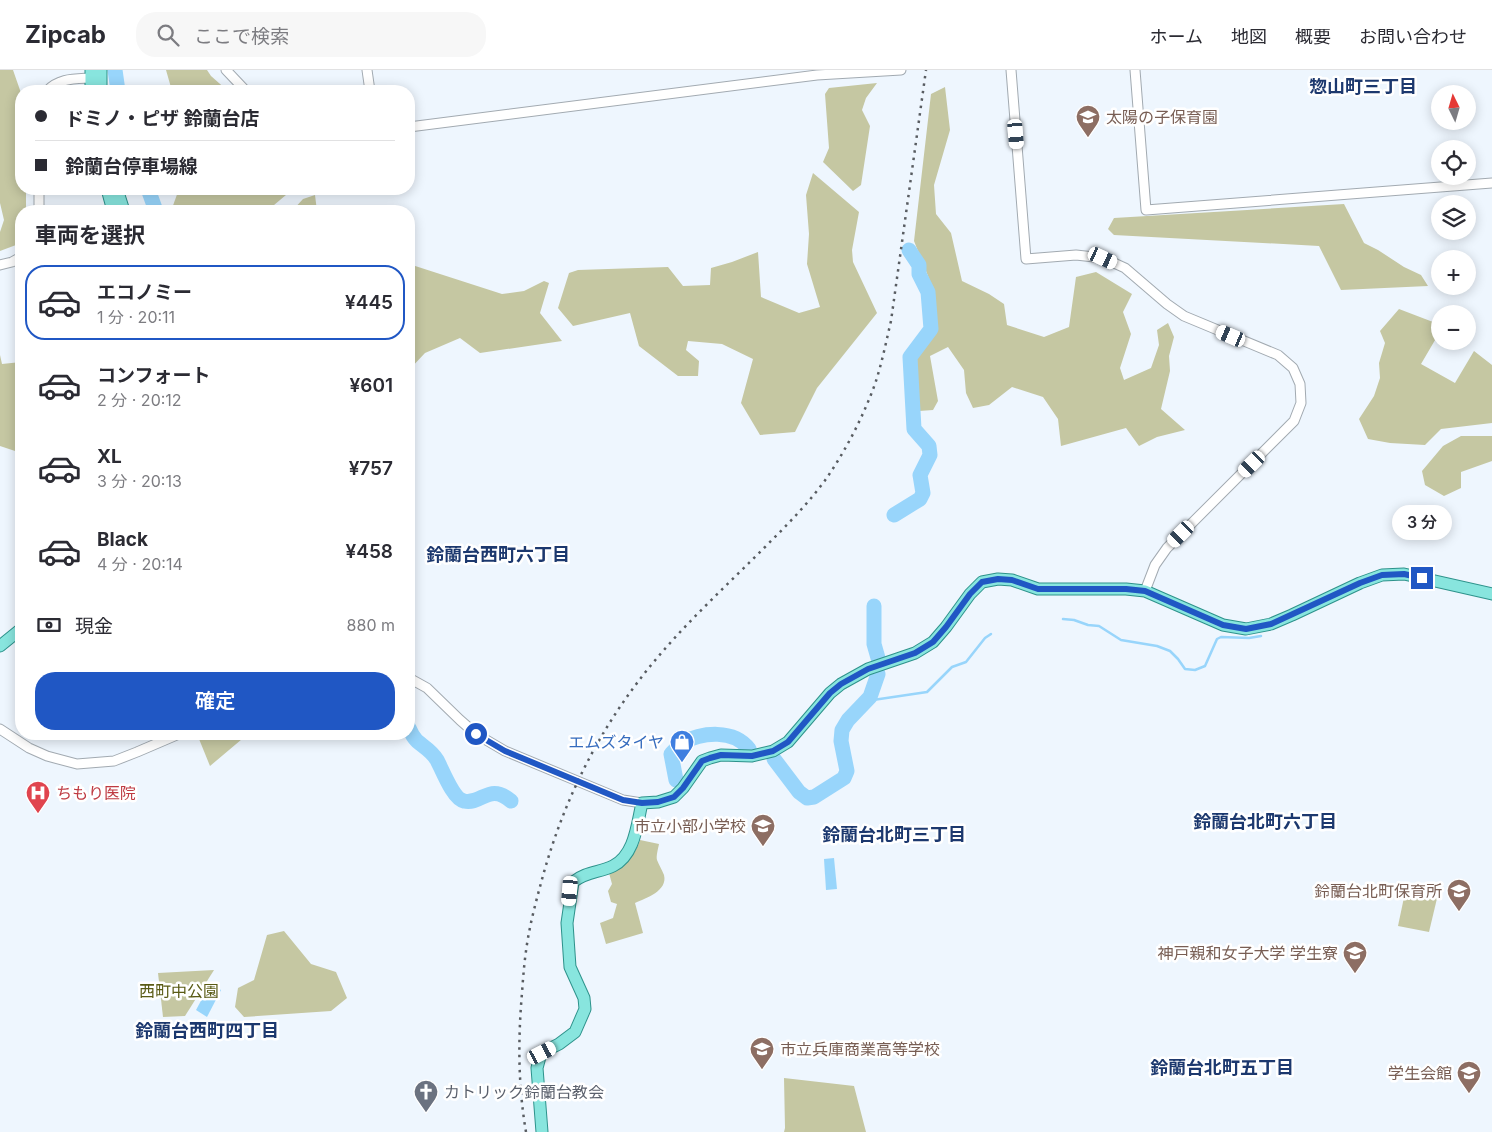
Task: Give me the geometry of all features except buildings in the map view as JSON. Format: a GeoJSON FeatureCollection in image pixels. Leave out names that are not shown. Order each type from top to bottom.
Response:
{"type":"FeatureCollection","features":[{"type":"Feature","properties":{"kind":"main road"},"geometry":{"type":"LineString","coordinates":[[101,70],[101,85]]}},
{"type":"Feature","properties":{"kind":"main road"},"geometry":{"type":"LineString","coordinates":[[542,1132],[538,1068],[542,1053],[560,1044],[575,1032],[585,1009],[584,998],[570,967],[567,923],[573,882],[581,876],[614,866],[624,858],[632,844],[642,803],[658,802],[674,797],[683,788],[702,761],[721,755],[752,756],[773,751],[788,742],[830,693],[841,684],[868,669],[915,653],[933,642],[970,594],[982,582],[998,579],[1012,580],[1038,589],[1126,589],[1145,591],[1223,625],[1246,629],[1271,624],[1360,583],[1382,575],[1404,574],[1492,594]]}},
{"type":"Feature","properties":{"kind":"main road"},"geometry":{"type":"LineString","coordinates":[[0,646],[15,634]]}},
{"type":"Feature","properties":{"kind":"street"},"geometry":{"type":"LineString","coordinates":[[226,70],[240,85]]}},
{"type":"Feature","properties":{"kind":"street"},"geometry":{"type":"LineString","coordinates":[[367,70],[369,85]]}},
{"type":"Feature","properties":{"kind":"street"},"geometry":{"type":"LineString","coordinates":[[415,126],[817,75],[901,70]]}},
{"type":"Feature","properties":{"kind":"street"},"geometry":{"type":"LineString","coordinates":[[1011,70],[1026,259],[1076,255],[1103,258],[1125,268],[1184,316],[1278,356],[1293,368],[1300,384],[1301,403],[1294,422],[1167,548],[1154,565],[1145,591]]}},
{"type":"Feature","properties":{"kind":"street"},"geometry":{"type":"LineString","coordinates":[[1135,70],[1146,210],[1492,183]]}},
{"type":"Feature","properties":{"kind":"street"},"geometry":{"type":"LineString","coordinates":[[54,85],[67,79],[91,74]]}},
{"type":"Feature","properties":{"kind":"street"},"geometry":{"type":"LineString","coordinates":[[0,265],[15,260]]}},
{"type":"Feature","properties":{"kind":"street"},"geometry":{"type":"LineString","coordinates":[[415,681],[427,688],[476,734],[505,751],[623,800],[642,803]]}},
{"type":"Feature","properties":{"kind":"street"},"geometry":{"type":"LineString","coordinates":[[0,729],[15,739]]}},
{"type":"Feature","properties":{"kind":"street"},"geometry":{"type":"LineString","coordinates":[[17,740],[47,756],[77,764],[114,761],[165,740]]}},
{"type":"Feature","properties":{"kind":"green space"},"geometry":{"type":"Polygon","coordinates":[[[0,70],[13,70],[18,85],[15,85],[15,195],[26,195],[26,205],[15,205],[15,245],[0,251],[0,232],[4,220],[0,203],[0,70]]]}},
{"type":"Feature","properties":{"kind":"green space"},"geometry":{"type":"Polygon","coordinates":[[[166,70],[207,70],[221,85],[170,85],[166,70]]]}},
{"type":"Feature","properties":{"kind":"green space"},"geometry":{"type":"Polygon","coordinates":[[[877,83],[866,98],[862,110],[870,126],[861,185],[853,191],[823,162],[829,148],[825,94],[829,88],[877,83]]]}},
{"type":"Feature","properties":{"kind":"green space"},"geometry":{"type":"Polygon","coordinates":[[[945,87],[950,130],[934,185],[936,214],[951,233],[962,281],[989,294],[1004,304],[1007,325],[1044,337],[1069,327],[1076,277],[1096,272],[1132,294],[1123,312],[1131,334],[1120,368],[1124,380],[1151,368],[1159,345],[1157,330],[1168,323],[1174,337],[1169,356],[1170,371],[1161,409],[1185,430],[1157,437],[1139,446],[1126,428],[1061,446],[1058,419],[1043,397],[1012,387],[989,405],[973,408],[966,393],[964,370],[948,347],[930,356],[938,401],[933,410],[919,411],[915,359],[937,330],[934,291],[914,241],[931,94],[945,87]]]}},
{"type":"Feature","properties":{"kind":"green space"},"geometry":{"type":"Polygon","coordinates":[[[813,173],[859,212],[852,250],[853,262],[877,313],[817,388],[795,432],[760,435],[741,403],[753,359],[722,344],[688,341],[686,350],[699,361],[698,376],[678,376],[639,346],[630,313],[573,326],[558,308],[569,273],[578,270],[668,267],[683,286],[710,285],[711,268],[758,252],[761,297],[799,313],[820,307],[807,264],[809,234],[806,195],[813,173]]]}},
{"type":"Feature","properties":{"kind":"green space"},"geometry":{"type":"Polygon","coordinates":[[[177,195],[286,195],[274,205],[173,205],[177,195]]]}},
{"type":"Feature","properties":{"kind":"green space"},"geometry":{"type":"Polygon","coordinates":[[[315,195],[316,205],[298,205],[303,199],[315,195]]]}},
{"type":"Feature","properties":{"kind":"green space"},"geometry":{"type":"Polygon","coordinates":[[[1344,204],[1364,243],[1421,275],[1428,286],[1341,290],[1319,246],[1114,235],[1108,229],[1114,218],[1344,204]]]}},
{"type":"Feature","properties":{"kind":"green space"},"geometry":{"type":"Polygon","coordinates":[[[415,266],[502,294],[524,291],[544,281],[549,283],[540,313],[562,341],[480,353],[460,338],[425,353],[415,364],[415,266]]]}},
{"type":"Feature","properties":{"kind":"green space"},"geometry":{"type":"Polygon","coordinates":[[[1399,309],[1431,321],[1431,347],[1421,364],[1455,383],[1474,351],[1492,365],[1492,423],[1441,429],[1425,445],[1390,443],[1368,439],[1359,419],[1374,396],[1380,378],[1379,363],[1385,343],[1380,331],[1399,309]]]}},
{"type":"Feature","properties":{"kind":"green space"},"geometry":{"type":"Polygon","coordinates":[[[0,355],[2,364],[15,363],[15,451],[0,446],[0,355]]]}},
{"type":"Feature","properties":{"kind":"green space"},"geometry":{"type":"Polygon","coordinates":[[[1461,436],[1492,436],[1492,461],[1461,472],[1461,488],[1444,496],[1425,485],[1422,471],[1443,446],[1461,436]]]}},
{"type":"Feature","properties":{"kind":"green space"},"geometry":{"type":"Polygon","coordinates":[[[199,740],[241,740],[210,766],[199,740]]]}},
{"type":"Feature","properties":{"kind":"green space"},"geometry":{"type":"Polygon","coordinates":[[[640,840],[659,844],[657,858],[664,875],[663,885],[655,893],[635,903],[643,933],[606,944],[600,923],[613,918],[617,904],[611,902],[608,891],[612,884],[609,873],[620,868],[629,860],[640,840]]]}},
{"type":"Feature","properties":{"kind":"green space"},"geometry":{"type":"Polygon","coordinates":[[[1407,883],[1439,890],[1429,932],[1398,926],[1407,883]]]}},
{"type":"Feature","properties":{"kind":"green space"},"geometry":{"type":"Polygon","coordinates":[[[284,931],[311,964],[336,972],[347,998],[331,1011],[244,1017],[235,1007],[238,988],[254,980],[267,935],[284,931]]]}},
{"type":"Feature","properties":{"kind":"green space","name":"西町中公園"},"geometry":{"type":"Polygon","coordinates":[[[214,970],[185,1016],[163,1017],[158,973],[214,970]]]}},
{"type":"Feature","properties":{"kind":"green space"},"geometry":{"type":"Polygon","coordinates":[[[784,1078],[854,1086],[866,1132],[784,1132],[784,1078]]]}},
{"type":"Feature","properties":{"kind":"water"},"geometry":{"type":"Polygon","coordinates":[[[834,858],[837,889],[826,890],[824,859],[834,858]]]}},
{"type":"Feature","properties":{"kind":"water"},"geometry":{"type":"Polygon","coordinates":[[[210,984],[221,990],[207,1017],[196,1010],[210,984]]]}},
{"type":"Feature","properties":{"kind":"waterway"},"geometry":{"type":"LineString","coordinates":[[115,70],[117,85]]}},
{"type":"Feature","properties":{"kind":"waterway"},"geometry":{"type":"LineString","coordinates":[[150,195],[154,205]]}},
{"type":"Feature","properties":{"kind":"waterway"},"geometry":{"type":"LineString","coordinates":[[894,515],[920,499],[923,493],[920,475],[930,455],[929,446],[914,429],[910,357],[931,329],[928,292],[919,274],[919,265],[909,250]]}},
{"type":"Feature","properties":{"kind":"waterway"},"geometry":{"type":"LineString","coordinates":[[874,606],[874,644],[878,658]]}},
{"type":"Feature","properties":{"kind":"waterway"},"geometry":{"type":"LineString","coordinates":[[1063,619],[1099,626],[1121,640],[1157,646],[1170,651],[1185,669],[1195,670],[1205,666],[1217,639],[1221,637],[1249,638],[1261,636]]}},
{"type":"Feature","properties":{"kind":"waterway"},"geometry":{"type":"LineString","coordinates":[[863,704],[873,700],[927,692],[952,667],[966,662],[985,638],[991,634]]}},
{"type":"Feature","properties":{"kind":"waterway"},"geometry":{"type":"LineString","coordinates":[[774,759],[799,792],[807,798],[814,797],[844,778],[847,771],[841,741],[842,730],[848,720],[870,697],[878,674]]}},
{"type":"Feature","properties":{"kind":"waterway"},"geometry":{"type":"LineString","coordinates":[[676,780],[671,754],[682,743],[690,739],[699,736],[726,735],[735,738],[749,749]]}},
{"type":"Feature","properties":{"kind":"waterway"},"geometry":{"type":"LineString","coordinates":[[415,738],[435,757],[452,790],[460,799],[470,801],[486,795],[497,794],[511,801]]}},
{"type":"Feature","properties":{"kind":"railway"},"geometry":{"type":"LineString","coordinates":[[526,1132],[521,1097],[519,1045],[525,962],[537,900],[550,852],[561,822],[586,764],[601,736],[637,683],[683,629],[812,497],[833,468],[859,421],[877,376],[891,321],[926,70]]}},
{"type":"Feature","properties":{"kind":"place","name":"太陽の子保育園"},"geometry":{"type":"Point","coordinates":[1088,138]}},
{"type":"Feature","properties":{"kind":"place","name":"エムズタイヤ"},"geometry":{"type":"Point","coordinates":[682,763]}},
{"type":"Feature","properties":{"kind":"place","name":"ちもり医院"},"geometry":{"type":"Point","coordinates":[38,814]}},
{"type":"Feature","properties":{"kind":"place","name":"市立小部小学校"},"geometry":{"type":"Point","coordinates":[763,847]}},
{"type":"Feature","properties":{"kind":"place","name":"鈴蘭台北町保育所"},"geometry":{"type":"Point","coordinates":[1459,912]}},
{"type":"Feature","properties":{"kind":"place","name":"神戸親和女子大学 学生寮"},"geometry":{"type":"Point","coordinates":[1355,974]}},
{"type":"Feature","properties":{"kind":"place","name":"市立兵庫商業高等学校"},"geometry":{"type":"Point","coordinates":[762,1070]}},
{"type":"Feature","properties":{"kind":"place","name":"学生会館"},"geometry":{"type":"Point","coordinates":[1469,1094]}},
{"type":"Feature","properties":{"kind":"place","name":"カトリック鈴蘭台教会"},"geometry":{"type":"Point","coordinates":[426,1113]}},
{"type":"Feature","properties":{"kind":"district","name":"惣山町三丁目"},"geometry":{"type":"Point","coordinates":[1363,87]}},
{"type":"Feature","properties":{"kind":"district","name":"鈴蘭台西町六丁目"},"geometry":{"type":"Point","coordinates":[498,555]}},
{"type":"Feature","properties":{"kind":"district","name":"鈴蘭台北町六丁目"},"geometry":{"type":"Point","coordinates":[1265,822]}},
{"type":"Feature","properties":{"kind":"district","name":"鈴蘭台北町三丁目"},"geometry":{"type":"Point","coordinates":[894,835]}},
{"type":"Feature","properties":{"kind":"district","name":"鈴蘭台西町四丁目"},"geometry":{"type":"Point","coordinates":[207,1031]}},
{"type":"Feature","properties":{"kind":"district","name":"鈴蘭台北町五丁目"},"geometry":{"type":"Point","coordinates":[1222,1068]}},
{"type":"Feature","properties":{"kind":"route"},"geometry":{"type":"LineString","coordinates":[[476,734],[505,751],[623,800],[642,803],[658,802],[674,797],[683,788],[702,761],[721,755],[752,756],[773,751],[788,742],[830,693],[841,684],[868,669],[915,653],[933,642],[970,594],[982,582],[998,579],[1012,580],[1038,589],[1126,589],[1145,591],[1223,625],[1246,629],[1271,624],[1360,583],[1382,575],[1404,574],[1422,578]]}}]}
